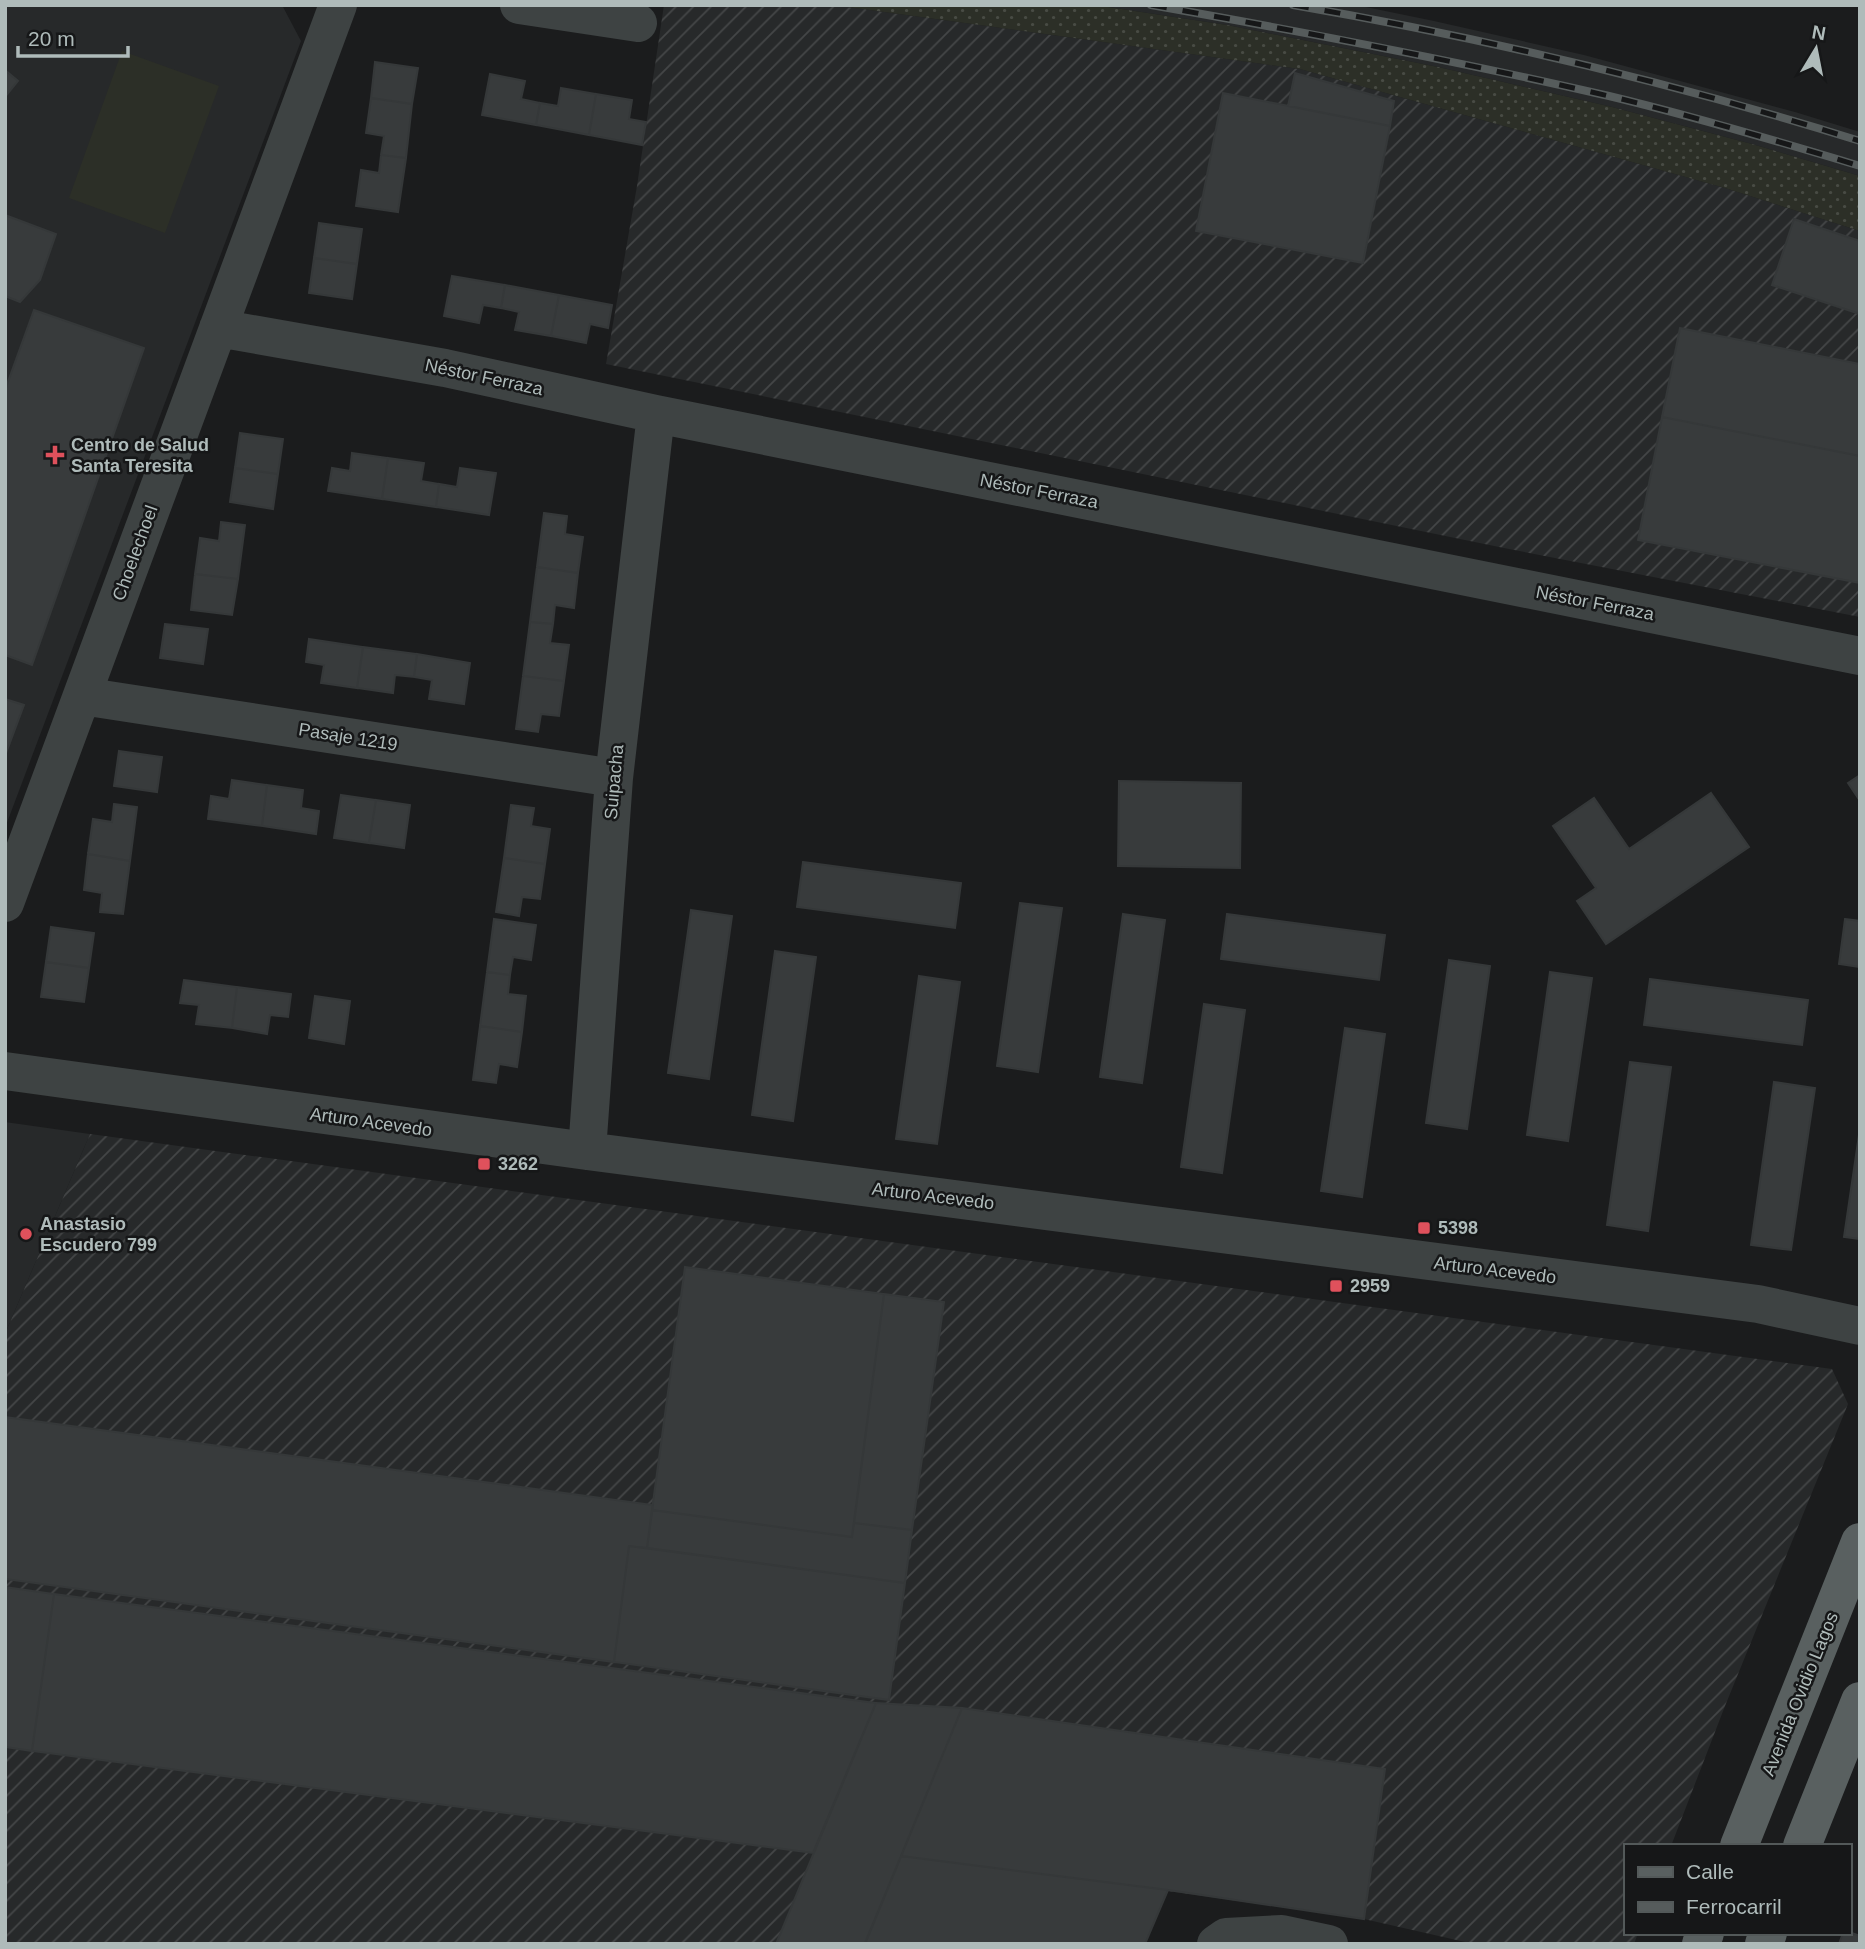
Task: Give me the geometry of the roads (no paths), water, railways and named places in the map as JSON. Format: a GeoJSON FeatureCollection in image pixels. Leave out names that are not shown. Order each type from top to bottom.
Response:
{"type":"FeatureCollection","features":[{"type":"Feature","properties":{"kind":"main road","name":"Avenida Ovidio Lagos"},"geometry":{"type":"LineString","coordinates":[[1741,1844],[1860,1542]]}},
{"type":"Feature","properties":{"kind":"main road"},"geometry":{"type":"LineString","coordinates":[[1803,1844],[1860,1701]]}},
{"type":"Feature","properties":{"kind":"street","name":"Choelechoel"},"geometry":{"type":"LineString","coordinates":[[5,903],[338,5]]}},
{"type":"Feature","properties":{"kind":"street"},"geometry":{"type":"LineString","coordinates":[[519,5],[638,23]]}},
{"type":"Feature","properties":{"kind":"street","name":"Néstor Ferraza"},"geometry":{"type":"LineString","coordinates":[[218,328],[445,368],[656,414],[1860,656]]}},
{"type":"Feature","properties":{"kind":"street","name":"Suipacha"},"geometry":{"type":"LineString","coordinates":[[587,1151],[614,778],[656,414]]}},
{"type":"Feature","properties":{"kind":"street","name":"Pasaje 1219"},"geometry":{"type":"LineString","coordinates":[[82,696],[614,778]]}},
{"type":"Feature","properties":{"kind":"street","name":"Arturo Acevedo"},"geometry":{"type":"LineString","coordinates":[[5,1071],[587,1151],[1758,1304],[1860,1326]]}},
{"type":"Feature","properties":{"kind":"street"},"geometry":{"type":"LineString","coordinates":[[1221,1940],[1282,1934],[1329,1944]]}},
{"type":"Feature","properties":{"kind":"railway"},"geometry":{"type":"LineString","coordinates":[[1151,5],[1381,48],[1609,96],[1703,120],[1860,166]]}},
{"type":"Feature","properties":{"kind":"railway"},"geometry":{"type":"LineString","coordinates":[[1293,5],[1436,32],[1579,64],[1720,100],[1860,141]]}},
{"type":"Feature","properties":{"kind":"place","name":"Centro de Salud Santa Teresita"},"geometry":{"type":"Point","coordinates":[55,455]}},
{"type":"Feature","properties":{"kind":"place","name":"3262"},"geometry":{"type":"Point","coordinates":[484,1164]}},
{"type":"Feature","properties":{"kind":"place","name":"5398"},"geometry":{"type":"Point","coordinates":[1424,1228]}},
{"type":"Feature","properties":{"kind":"place","name":"Anastasio Escudero 799"},"geometry":{"type":"Point","coordinates":[26,1234]}},
{"type":"Feature","properties":{"kind":"place","name":"2959"},"geometry":{"type":"Point","coordinates":[1336,1286]}}]}
